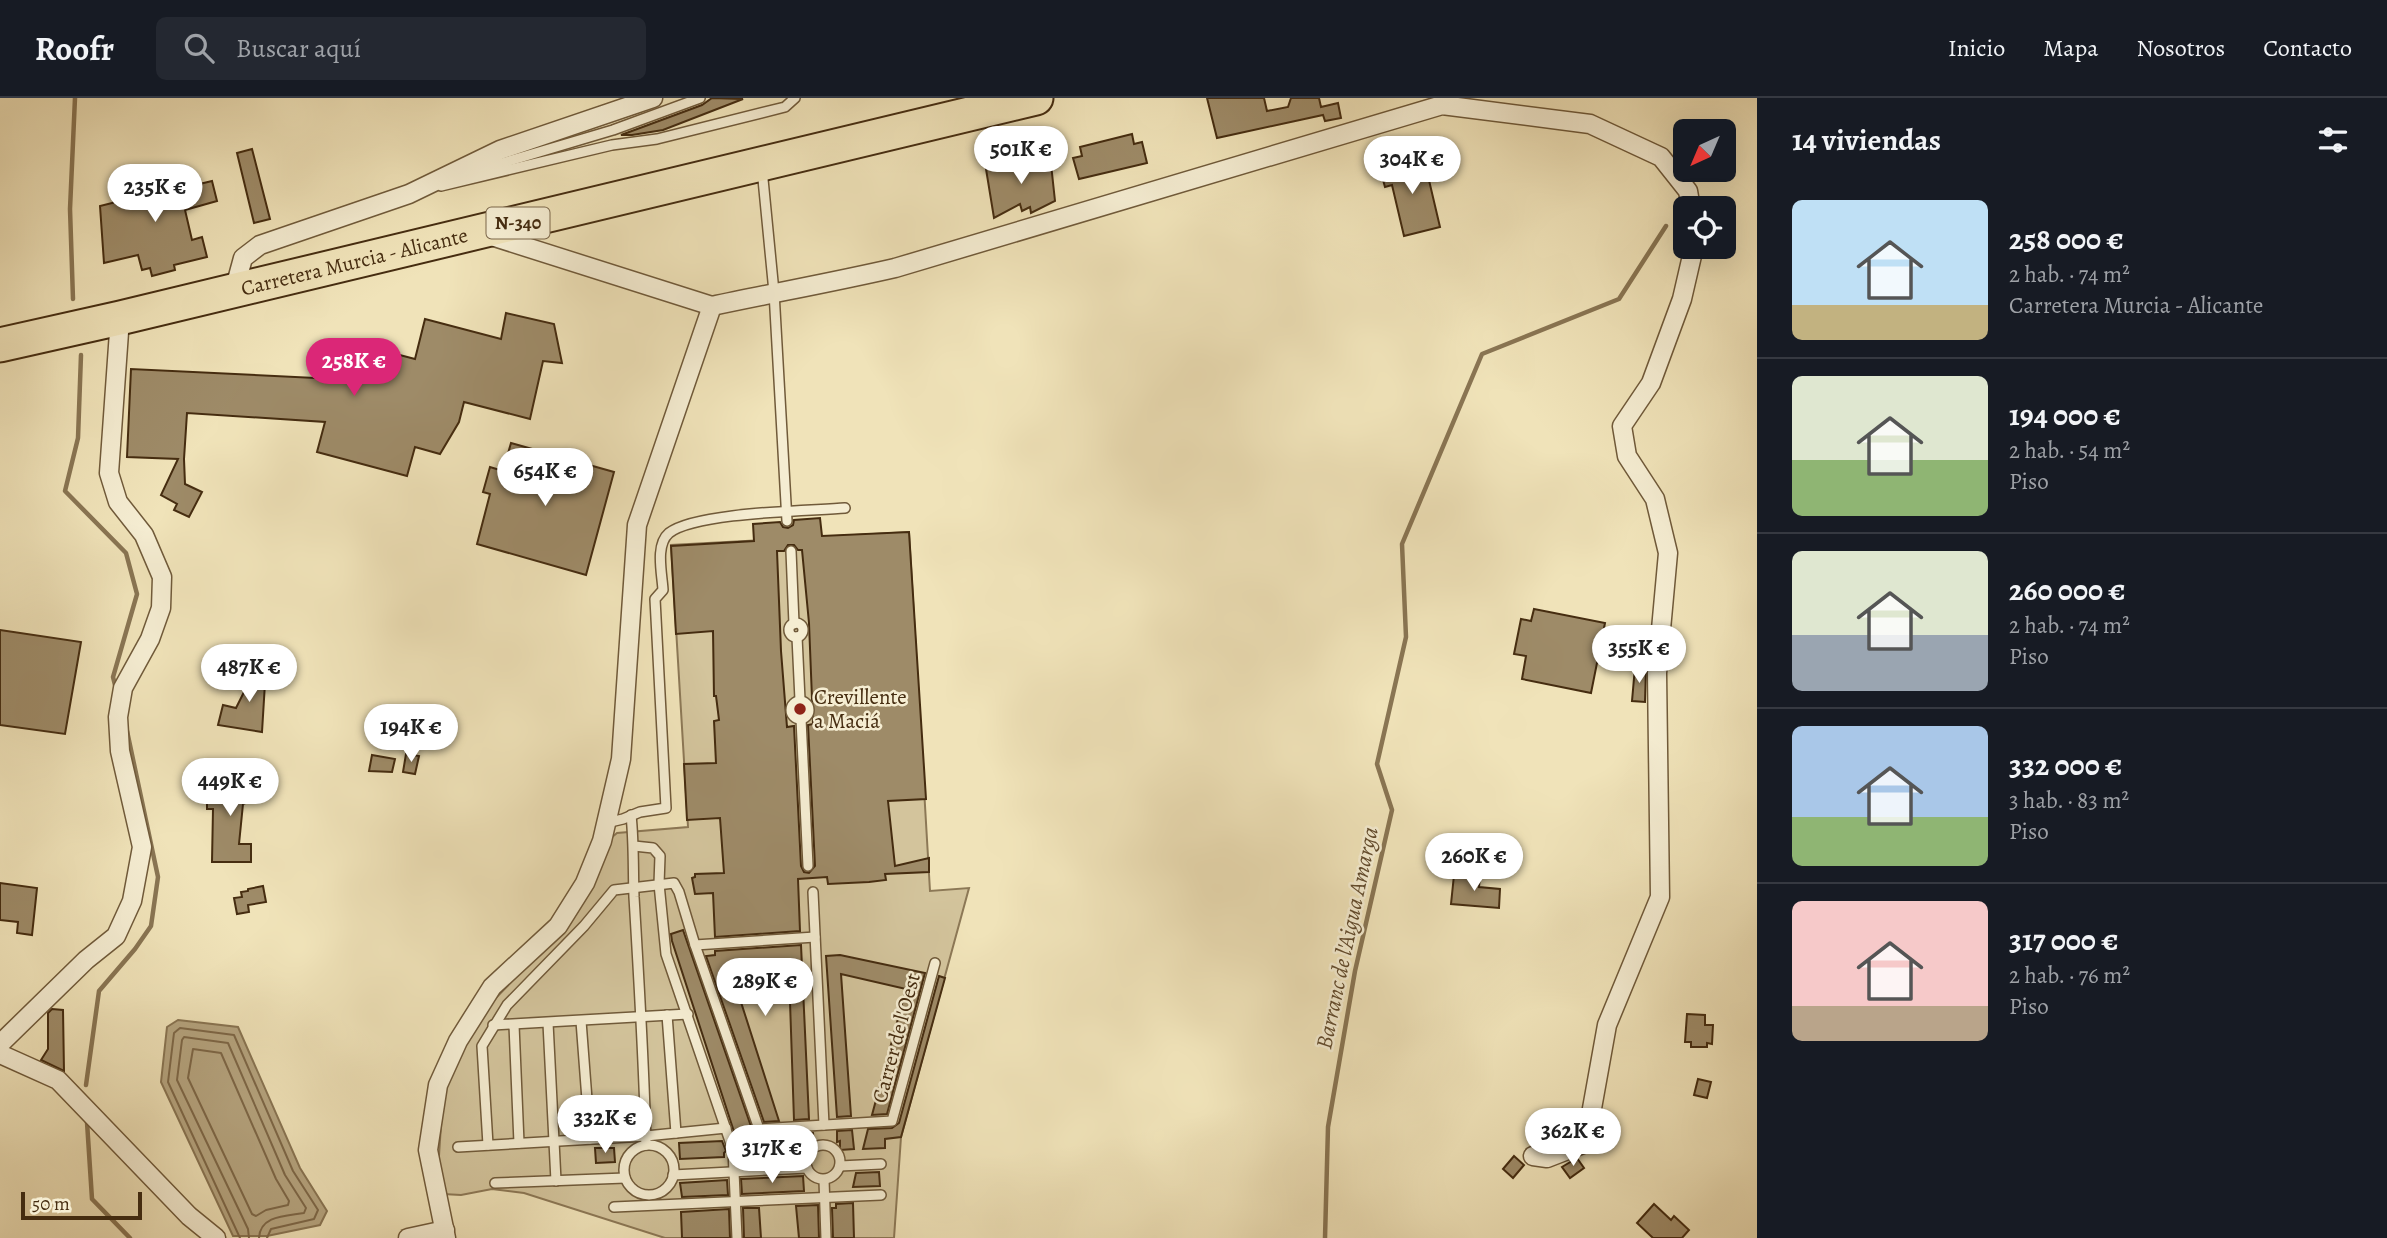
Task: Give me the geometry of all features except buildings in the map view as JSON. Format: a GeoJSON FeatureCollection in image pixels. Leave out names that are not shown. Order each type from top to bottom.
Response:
{"type":"FeatureCollection","features":[{"type":"Feature","properties":{"kind":"highway","name":"Carretera Murcia - Alicante"},"geometry":{"type":"LineString","coordinates":[[0,345],[1036,98]]}},
{"type":"Feature","properties":{"kind":"street"},"geometry":{"type":"LineString","coordinates":[[234,291],[243,258],[260,245],[409,194],[500,150],[653,98]]}},
{"type":"Feature","properties":{"kind":"street"},"geometry":{"type":"LineString","coordinates":[[478,232],[712,306],[774,292],[825,285],[962,249],[1442,105],[1590,124],[1661,157],[1688,191],[1689,196]]}},
{"type":"Feature","properties":{"kind":"street"},"geometry":{"type":"LineString","coordinates":[[1533,1156],[1548,1158],[1583,1144],[1607,1025],[1660,897],[1657,673],[1668,553],[1655,499],[1627,456],[1622,426],[1651,383],[1682,299],[1691,259]]}},
{"type":"Feature","properties":{"kind":"street"},"geometry":{"type":"LineString","coordinates":[[408,1238],[446,1234],[428,1150],[438,1085],[458,1041],[492,987],[558,926],[585,883],[606,823],[621,759],[637,525],[712,306]]}},
{"type":"Feature","properties":{"kind":"street"},"geometry":{"type":"LineString","coordinates":[[0,1044],[86,960],[116,936],[132,901],[142,847],[120,751],[118,717],[123,688],[150,639],[161,608],[162,577],[144,536],[118,502],[109,473],[120,318]]}},
{"type":"Feature","properties":{"kind":"street"},"geometry":{"type":"LineString","coordinates":[[0,1054],[58,1080],[189,1216],[216,1238]]}},
{"type":"Feature","properties":{"kind":"lane"},"geometry":{"type":"LineString","coordinates":[[409,194],[487,167],[613,130],[700,98]]}},
{"type":"Feature","properties":{"kind":"lane"},"geometry":{"type":"LineString","coordinates":[[409,194],[612,145],[657,139],[785,107],[796,98]]}},
{"type":"Feature","properties":{"kind":"lane"},"geometry":{"type":"LineString","coordinates":[[762,164],[774,292],[787,517]]}},
{"type":"Feature","properties":{"kind":"lane"},"geometry":{"type":"LineString","coordinates":[[606,823],[640,812],[666,808],[655,599],[663,590],[661,548],[668,533],[728,516],[787,517],[845,508]]}},
{"type":"Feature","properties":{"kind":"lane"},"geometry":{"type":"LineString","coordinates":[[791,551],[794,624],[803,629],[797,637],[800,700],[792,704],[791,710],[793,716],[801,719],[808,866]]}},
{"type":"Feature","properties":{"kind":"lane"},"geometry":{"type":"LineString","coordinates":[[631,816],[646,1141]]}},
{"type":"Feature","properties":{"kind":"lane"},"geometry":{"type":"LineString","coordinates":[[634,846],[653,848],[660,856],[659,884],[666,954],[733,1150],[737,1238]]}},
{"type":"Feature","properties":{"kind":"lane"},"geometry":{"type":"LineString","coordinates":[[488,1145],[482,1045],[507,1005],[584,926],[614,890],[674,883],[759,1129],[824,1125],[813,892]]}},
{"type":"Feature","properties":{"kind":"lane"},"geometry":{"type":"LineString","coordinates":[[695,946],[815,937]]}},
{"type":"Feature","properties":{"kind":"lane","name":"Carrer de l'Oest"},"geometry":{"type":"LineString","coordinates":[[824,1125],[892,1121],[934,963]]}},
{"type":"Feature","properties":{"kind":"lane"},"geometry":{"type":"LineString","coordinates":[[493,1025],[688,1014]]}},
{"type":"Feature","properties":{"kind":"lane"},"geometry":{"type":"LineString","coordinates":[[667,1015],[676,1133]]}},
{"type":"Feature","properties":{"kind":"lane"},"geometry":{"type":"LineString","coordinates":[[581,1021],[590,1139]]}},
{"type":"Feature","properties":{"kind":"lane"},"geometry":{"type":"LineString","coordinates":[[548,1023],[556,1181]]}},
{"type":"Feature","properties":{"kind":"lane"},"geometry":{"type":"LineString","coordinates":[[514,1025],[519,1143]]}},
{"type":"Feature","properties":{"kind":"lane"},"geometry":{"type":"LineString","coordinates":[[458,1147],[590,1139],[646,1141],[676,1133],[726,1128]]}},
{"type":"Feature","properties":{"kind":"lane"},"geometry":{"type":"LineString","coordinates":[[646,1141],[668,1155],[672,1162],[673,1175],[668,1185],[655,1194],[638,1193],[625,1178],[624,1165],[627,1158],[646,1141]]}},
{"type":"Feature","properties":{"kind":"lane"},"geometry":{"type":"LineString","coordinates":[[825,1145],[835,1150],[840,1166],[834,1175],[824,1180],[813,1177],[806,1162],[814,1148],[825,1145]]}},
{"type":"Feature","properties":{"kind":"lane"},"geometry":{"type":"LineString","coordinates":[[840,1166],[881,1164]]}},
{"type":"Feature","properties":{"kind":"lane"},"geometry":{"type":"LineString","coordinates":[[673,1175],[807,1168]]}},
{"type":"Feature","properties":{"kind":"lane"},"geometry":{"type":"LineString","coordinates":[[495,1183],[625,1178]]}},
{"type":"Feature","properties":{"kind":"lane"},"geometry":{"type":"LineString","coordinates":[[824,1180],[825,1238]]}},
{"type":"Feature","properties":{"kind":"lane"},"geometry":{"type":"LineString","coordinates":[[655,1194],[656,1205]]}},
{"type":"Feature","properties":{"kind":"lane"},"geometry":{"type":"LineString","coordinates":[[614,1207],[881,1195]]}},
{"type":"Feature","properties":{"kind":"shaded area"},"geometry":{"type":"Polygon","coordinates":[[[909,532],[930,891],[969,888],[901,1137],[894,1238],[665,1238],[524,1193],[492,1189],[461,1195],[443,1194],[438,1171],[443,1094],[461,1049],[492,1002],[574,917],[611,838],[617,833],[688,827],[671,545],[909,532]]]}},
{"type":"Feature","properties":{"kind":"water"},"geometry":{"type":"Polygon","coordinates":[[[178,1020],[238,1027],[300,1168],[327,1211],[320,1225],[267,1236],[233,1236],[161,1082],[167,1027],[178,1020]]]}},
{"type":"Feature","properties":{"kind":"waterway"},"geometry":{"type":"LineString","coordinates":[[73,299],[70,209],[75,98]]}},
{"type":"Feature","properties":{"kind":"waterway","name":"Barranc de l'Aigua Amarga"},"geometry":{"type":"LineString","coordinates":[[1325,1238],[1328,1127],[1355,971],[1392,810],[1377,764],[1406,637],[1402,544],[1482,354],[1619,299],[1666,226]]}},
{"type":"Feature","properties":{"kind":"waterway"},"geometry":{"type":"LineString","coordinates":[[81,355],[78,438],[65,491],[126,553],[137,594],[113,677],[116,689]]}},
{"type":"Feature","properties":{"kind":"waterway"},"geometry":{"type":"LineString","coordinates":[[86,1085],[99,991],[151,926],[158,877],[127,731]]}},
{"type":"Feature","properties":{"kind":"waterway"},"geometry":{"type":"LineString","coordinates":[[87,1122],[92,1199],[130,1238]]}},
{"type":"Feature","properties":{"kind":"place","name":"Crevillente a Maciá"},"geometry":{"type":"Point","coordinates":[800,709]}}]}
